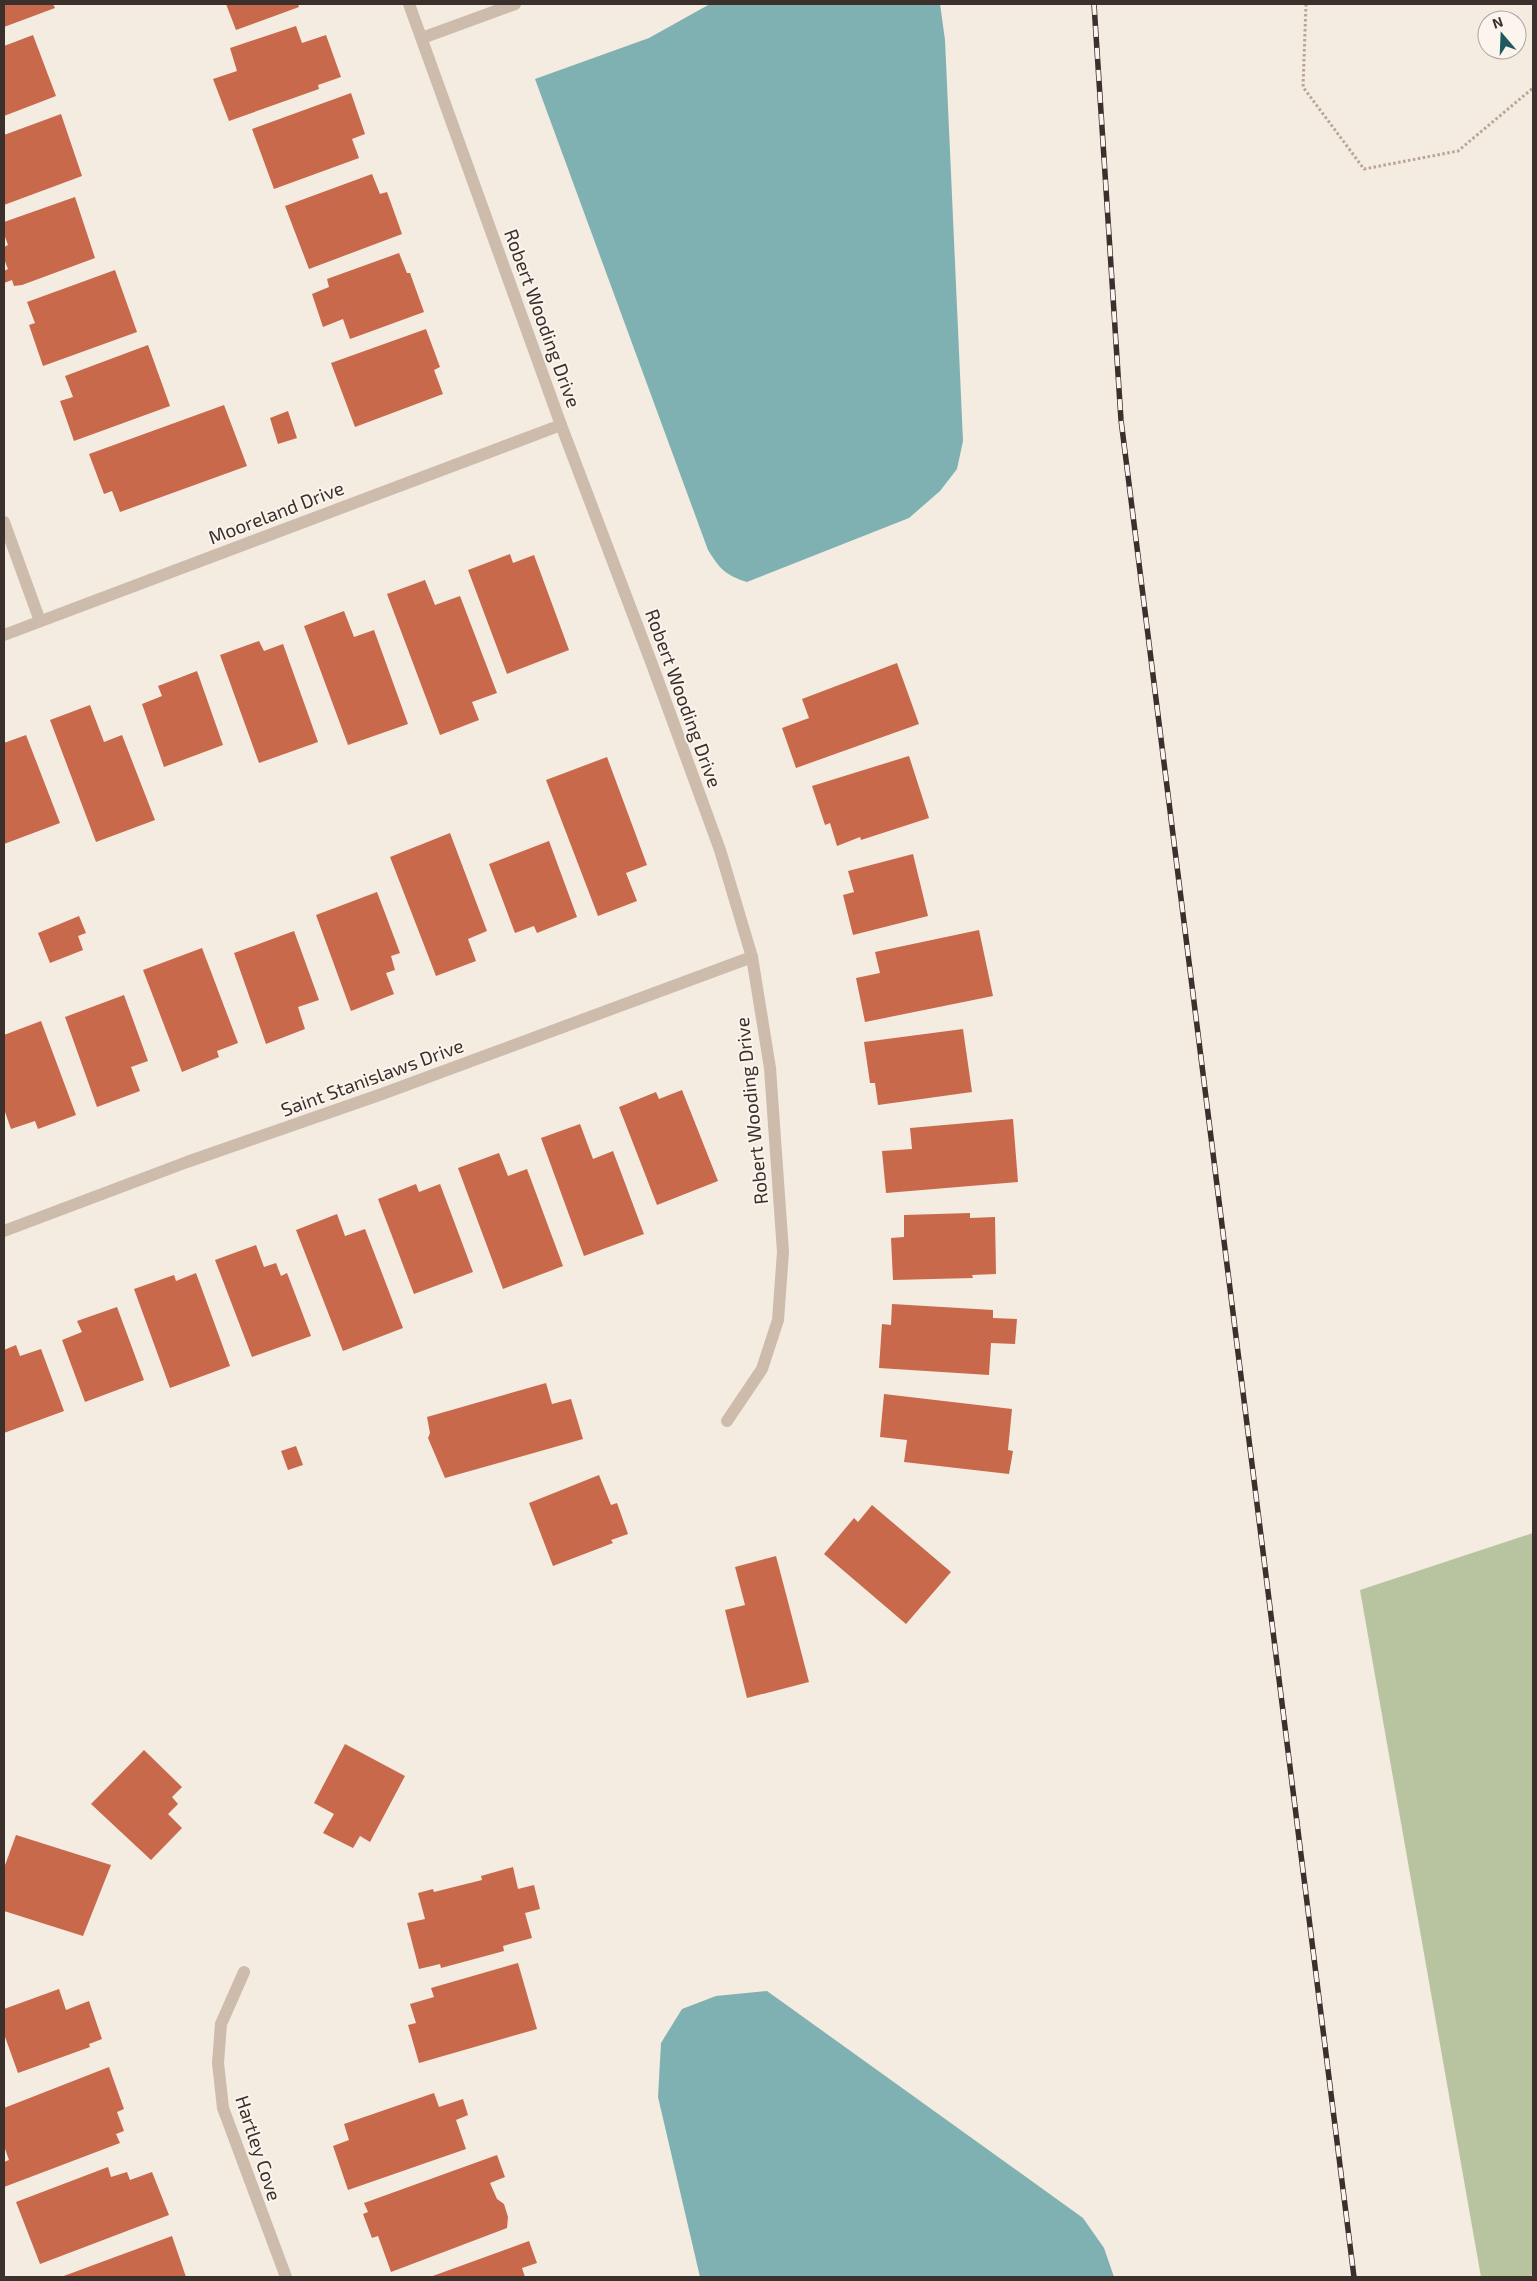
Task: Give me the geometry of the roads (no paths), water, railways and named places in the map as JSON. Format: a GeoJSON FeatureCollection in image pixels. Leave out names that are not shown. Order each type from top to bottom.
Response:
{"type":"FeatureCollection","features":[{"type":"Feature","properties":{"kind":"street","name":"Robert Wooding Drive"},"geometry":{"type":"LineString","coordinates":[[409,4],[561,425],[650,658],[717,841],[752,957],[770,1068],[783,1252],[778,1320],[762,1370],[727,1421]]}},
{"type":"Feature","properties":{"kind":"street"},"geometry":{"type":"LineString","coordinates":[[422,38],[515,4]]}},
{"type":"Feature","properties":{"kind":"street","name":"Mooreland Drive"},"geometry":{"type":"LineString","coordinates":[[4,635],[561,425]]}},
{"type":"Feature","properties":{"kind":"street"},"geometry":{"type":"LineString","coordinates":[[4,522],[40,621]]}},
{"type":"Feature","properties":{"kind":"street","name":"Saint Stanislaws Drive"},"geometry":{"type":"LineString","coordinates":[[4,1231],[187,1162],[382,1094],[752,957]]}},
{"type":"Feature","properties":{"kind":"street","name":"Hartley Cove"},"geometry":{"type":"LineString","coordinates":[[244,1972],[221,2024],[218,2063],[223,2108],[286,2277]]}},
{"type":"Feature","properties":{"kind":"water"},"geometry":{"type":"Polygon","coordinates":[[[710,4],[940,4],[945,40],[963,441],[957,469],[940,491],[909,518],[747,582],[733,577],[724,570],[708,550],[535,79],[649,38],[710,4]]]}},
{"type":"Feature","properties":{"kind":"water"},"geometry":{"type":"Polygon","coordinates":[[[767,1991],[1083,2218],[1104,2248],[1114,2277],[700,2277],[658,2097],[661,2043],[682,2009],[716,1996],[767,1991]]]}},
{"type":"Feature","properties":{"kind":"railway"},"geometry":{"type":"LineString","coordinates":[[1094,4],[1121,420],[1354,2277]]}}]}
